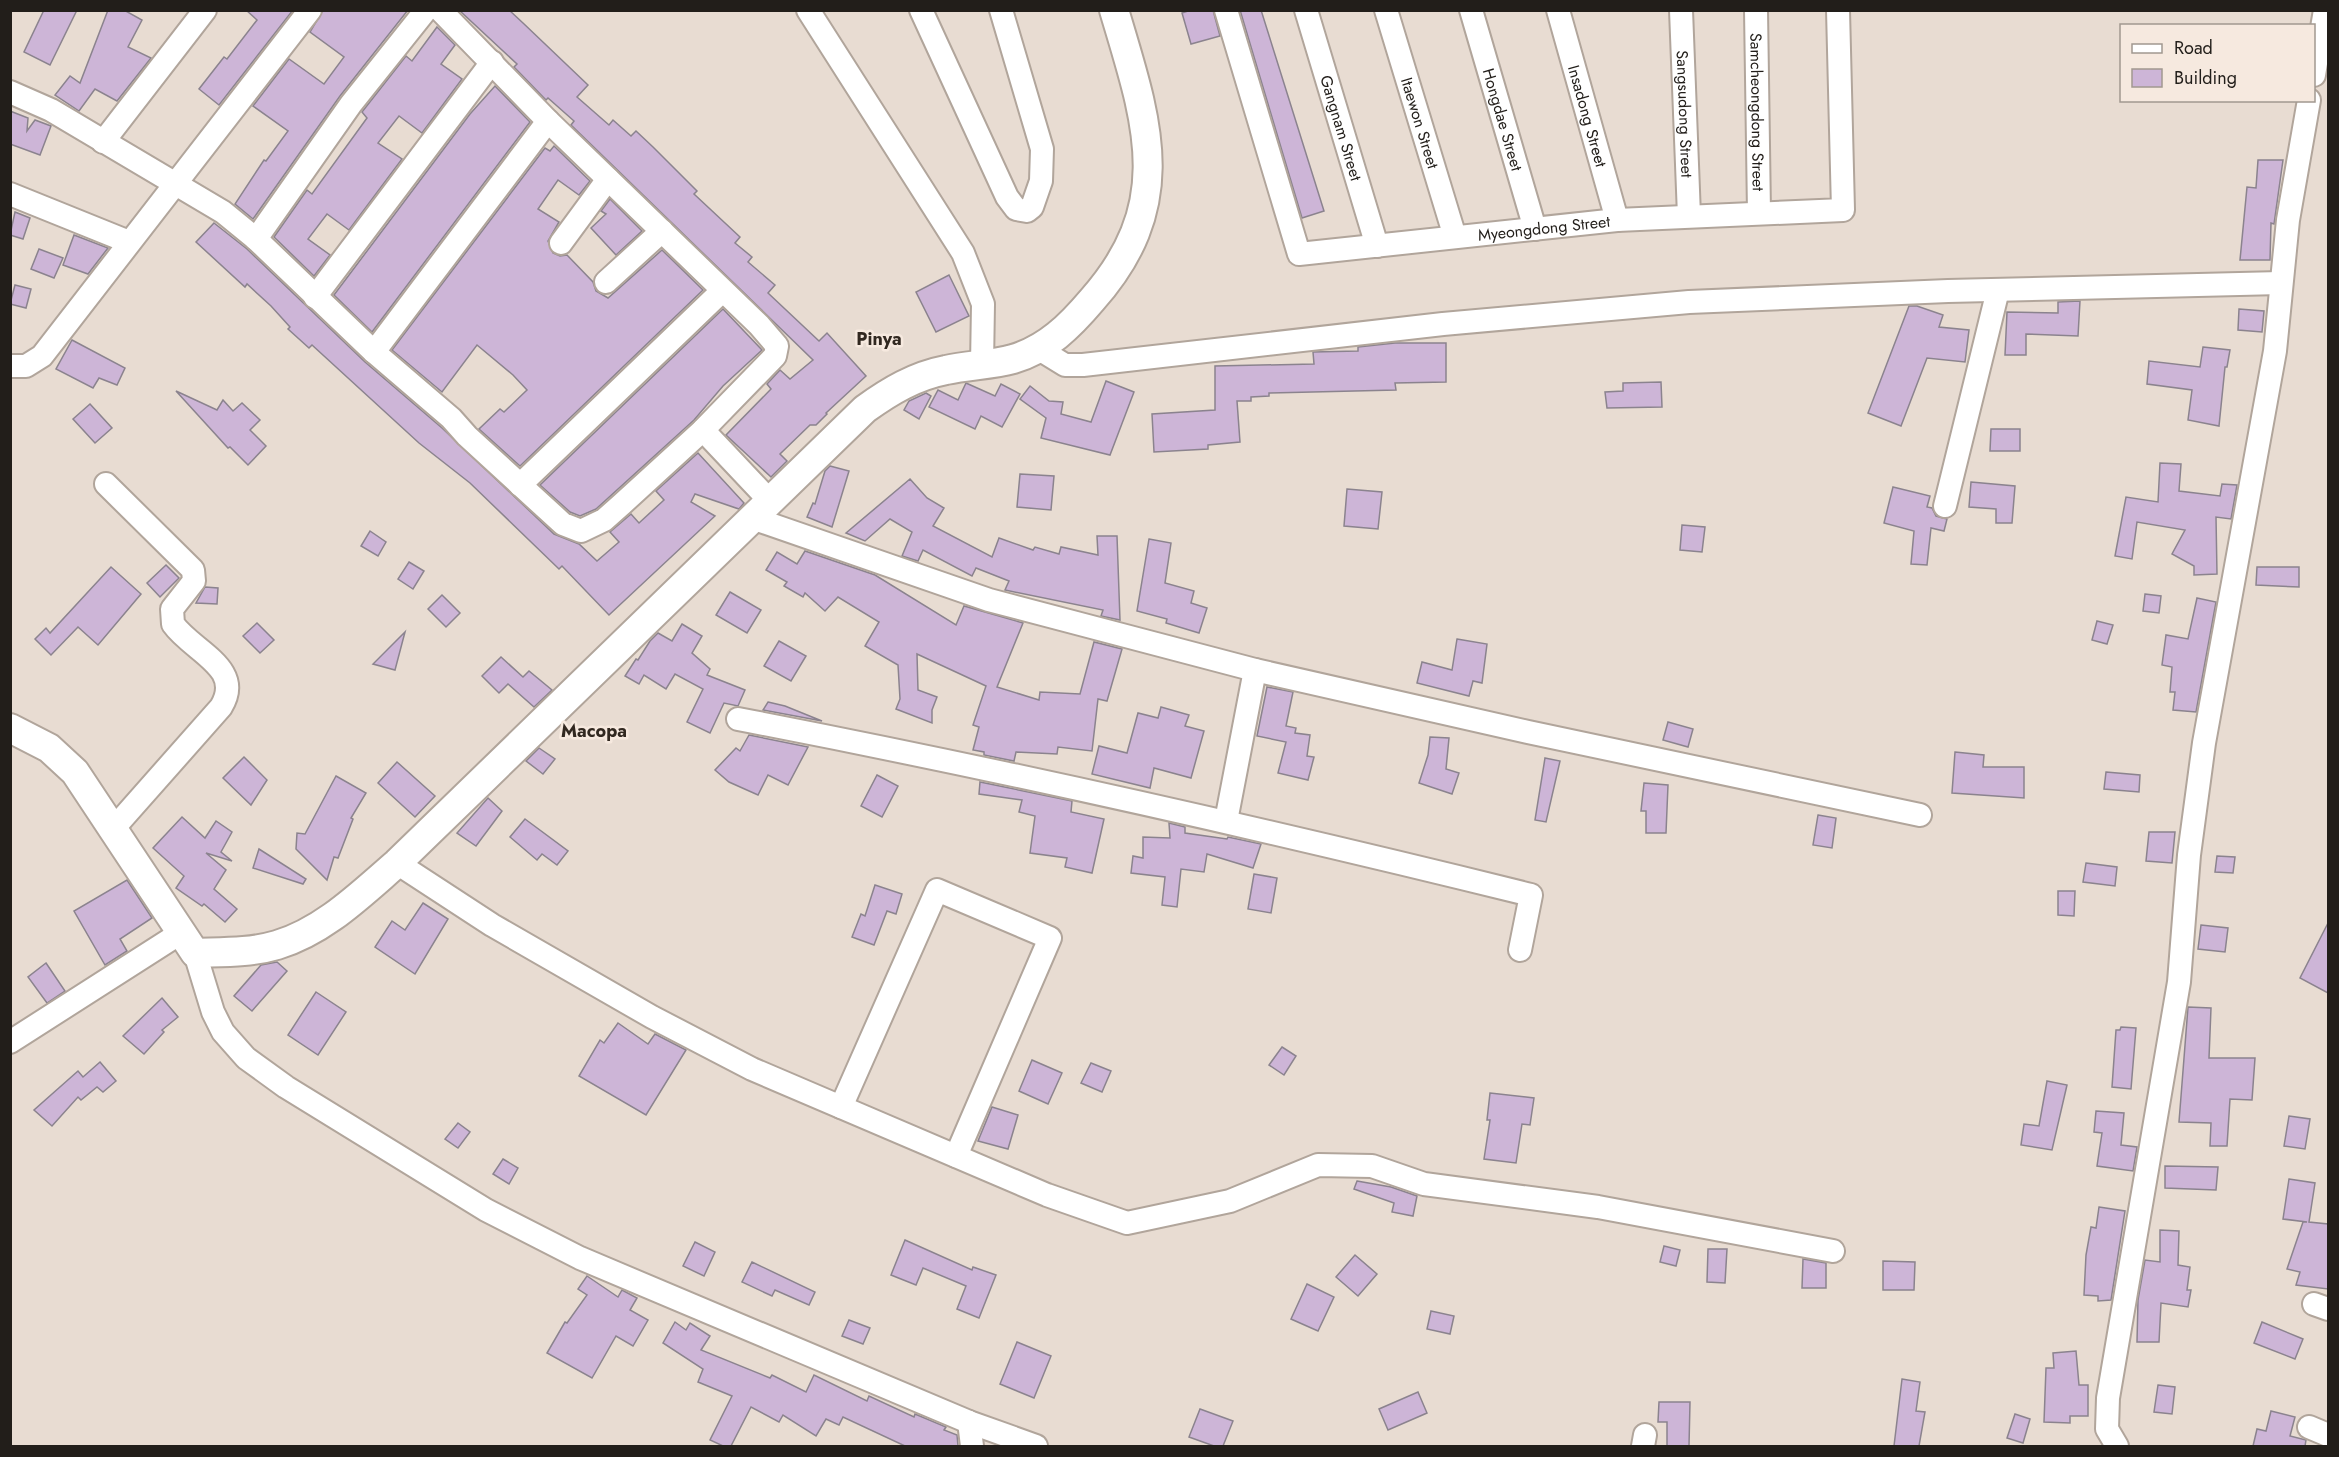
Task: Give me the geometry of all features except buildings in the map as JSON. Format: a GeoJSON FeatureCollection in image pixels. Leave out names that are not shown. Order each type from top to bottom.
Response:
{"type":"FeatureCollection","features":[{"type":"Feature","properties":{"kind":"street"},"geometry":{"type":"LineString","coordinates":[[103,142],[205,10]]}},
{"type":"Feature","properties":{"kind":"street"},"geometry":{"type":"LineString","coordinates":[[10,366],[26,366],[42,356],[310,10]]}},
{"type":"Feature","properties":{"kind":"street"},"geometry":{"type":"LineString","coordinates":[[256,239],[351,104],[426,10]]}},
{"type":"Feature","properties":{"kind":"street"},"geometry":{"type":"LineString","coordinates":[[10,92],[51,110],[223,212],[256,239],[374,352],[451,418],[563,524],[576,531],[590,529],[622,504],[703,430],[775,356],[777,350],[766,333],[548,121],[440,10]]}},
{"type":"Feature","properties":{"kind":"street"},"geometry":{"type":"LineString","coordinates":[[808,10],[963,253],[983,304],[982,365]]}},
{"type":"Feature","properties":{"kind":"street"},"geometry":{"type":"LineString","coordinates":[[921,10],[1007,197],[1016,209],[1027,211],[1032,207],[1041,181],[1042,148],[1001,10]]}},
{"type":"Feature","properties":{"kind":"street"},"geometry":{"type":"LineString","coordinates":[[10,1042],[189,942],[241,951],[277,945],[307,933],[339,912],[398,863],[865,409],[892,389],[945,370],[1012,359],[1039,349],[1071,325],[1112,279],[1135,235],[1147,193],[1149,148],[1139,96],[1114,10]]}},
{"type":"Feature","properties":{"kind":"street","name":"Myeongdong Street"},"geometry":{"type":"LineString","coordinates":[[1226,10],[1299,254],[1617,220],[1843,210],[1838,10]]}},
{"type":"Feature","properties":{"kind":"street","name":"Gangnam Street"},"geometry":{"type":"LineString","coordinates":[[1306,10],[1377,246]]}},
{"type":"Feature","properties":{"kind":"street","name":"Itaewon Street"},"geometry":{"type":"LineString","coordinates":[[1386,10],[1455,237]]}},
{"type":"Feature","properties":{"kind":"street","name":"Hongdae Street"},"geometry":{"type":"LineString","coordinates":[[1471,10],[1535,229]]}},
{"type":"Feature","properties":{"kind":"street","name":"Insadong Street"},"geometry":{"type":"LineString","coordinates":[[1558,10],[1617,220]]}},
{"type":"Feature","properties":{"kind":"street","name":"Sangsudong Street"},"geometry":{"type":"LineString","coordinates":[[1681,10],[1689,216]]}},
{"type":"Feature","properties":{"kind":"street","name":"Samcheongdong Street"},"geometry":{"type":"LineString","coordinates":[[1756,10],[1759,213]]}},
{"type":"Feature","properties":{"kind":"street"},"geometry":{"type":"LineString","coordinates":[[2315,64],[2325,10]]}},
{"type":"Feature","properties":{"kind":"street"},"geometry":{"type":"LineString","coordinates":[[315,297],[492,62]]}},
{"type":"Feature","properties":{"kind":"street"},"geometry":{"type":"LineString","coordinates":[[2117,1446],[2107,1429],[2108,1398],[2179,982],[2189,855],[2203,755],[2273,362],[2288,220],[2309,102]]}},
{"type":"Feature","properties":{"kind":"street"},"geometry":{"type":"LineString","coordinates":[[374,352],[548,121]]}},
{"type":"Feature","properties":{"kind":"street"},"geometry":{"type":"LineString","coordinates":[[561,243],[608,178]]}},
{"type":"Feature","properties":{"kind":"street"},"geometry":{"type":"LineString","coordinates":[[10,194],[129,242]]}},
{"type":"Feature","properties":{"kind":"street"},"geometry":{"type":"LineString","coordinates":[[606,282],[662,231]]}},
{"type":"Feature","properties":{"kind":"street"},"geometry":{"type":"LineString","coordinates":[[1039,349],[1065,365],[1083,365],[1443,324],[1689,302],[1998,290],[2281,283]]}},
{"type":"Feature","properties":{"kind":"street"},"geometry":{"type":"LineString","coordinates":[[1945,506],[1998,290]]}},
{"type":"Feature","properties":{"kind":"street"},"geometry":{"type":"LineString","coordinates":[[520,485],[722,291]]}},
{"type":"Feature","properties":{"kind":"street"},"geometry":{"type":"LineString","coordinates":[[703,430],[760,509],[989,600],[1255,670],[1528,732],[1920,815]]}},
{"type":"Feature","properties":{"kind":"street"},"geometry":{"type":"LineString","coordinates":[[106,484],[193,570],[194,581],[172,609],[173,624],[220,668],[227,677],[229,687],[221,707],[114,828]]}},
{"type":"Feature","properties":{"kind":"street"},"geometry":{"type":"LineString","coordinates":[[1226,821],[1255,670]]}},
{"type":"Feature","properties":{"kind":"street"},"geometry":{"type":"LineString","coordinates":[[738,719],[1002,771],[1226,821],[1531,896],[1520,950]]}},
{"type":"Feature","properties":{"kind":"street"},"geometry":{"type":"LineString","coordinates":[[10,728],[49,748],[75,772],[189,942],[213,1012],[223,1032],[246,1058],[286,1087],[476,1203],[580,1258],[969,1422],[1036,1446]]}},
{"type":"Feature","properties":{"kind":"street"},"geometry":{"type":"LineString","coordinates":[[398,863],[492,925],[652,1017],[752,1070],[1047,1194],[1127,1223],[1230,1201],[1318,1165],[1372,1166],[1424,1184],[1598,1207],[1833,1251]]}},
{"type":"Feature","properties":{"kind":"street"},"geometry":{"type":"LineString","coordinates":[[841,1107],[937,890],[1050,938],[956,1156]]}},
{"type":"Feature","properties":{"kind":"street"},"geometry":{"type":"LineString","coordinates":[[969,1422],[972,1446]]}},
{"type":"Feature","properties":{"kind":"district","name":"Pinya"},"geometry":{"type":"Point","coordinates":[879,339]}},
{"type":"Feature","properties":{"kind":"district","name":"Macopa"},"geometry":{"type":"Point","coordinates":[594,731]}}]}
